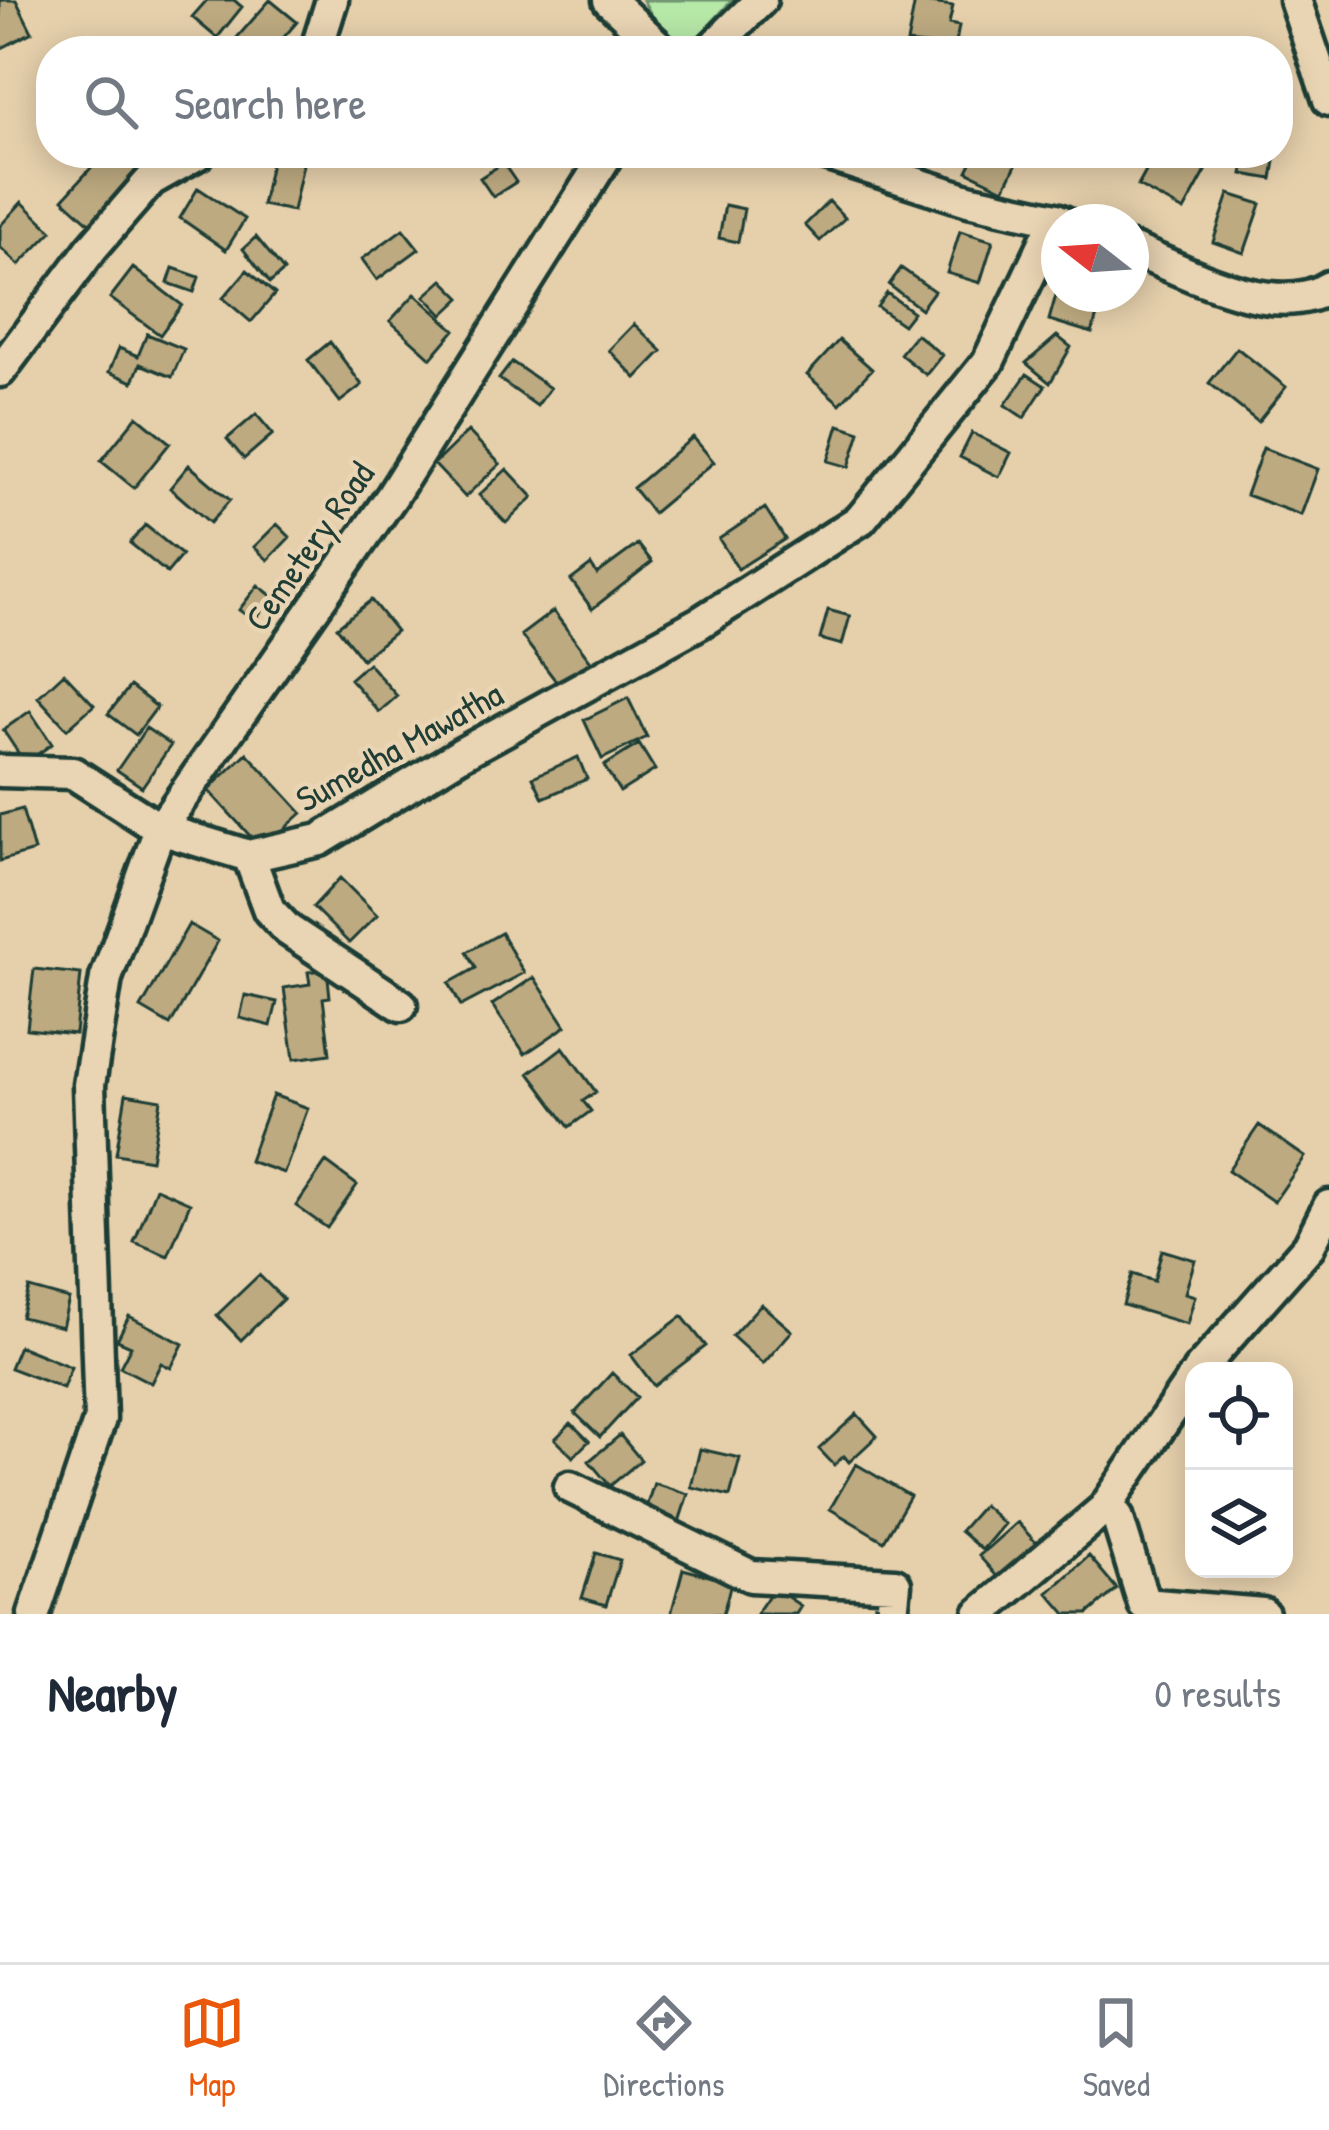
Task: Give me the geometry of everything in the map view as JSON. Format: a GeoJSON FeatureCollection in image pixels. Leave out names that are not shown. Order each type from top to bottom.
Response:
{"type":"FeatureCollection","features":[{"type":"Feature","properties":{"kind":"street"},"geometry":{"type":"LineString","coordinates":[[321,36],[332,0]]}},
{"type":"Feature","properties":{"kind":"street"},"geometry":{"type":"LineString","coordinates":[[609,0],[647,36]]}},
{"type":"Feature","properties":{"kind":"street"},"geometry":{"type":"LineString","coordinates":[[724,36],[760,0]]}},
{"type":"Feature","properties":{"kind":"street"},"geometry":{"type":"LineString","coordinates":[[1294,0],[1329,100]]}},
{"type":"Feature","properties":{"kind":"street"},"geometry":{"type":"LineString","coordinates":[[0,371],[92,248],[151,180],[172,168]]}},
{"type":"Feature","properties":{"kind":"street","name":"Cemetery Road"},"geometry":{"type":"LineString","coordinates":[[160,829],[392,496],[599,168]]}},
{"type":"Feature","properties":{"kind":"street"},"geometry":{"type":"LineString","coordinates":[[869,168],[968,200],[1041,216]]}},
{"type":"Feature","properties":{"kind":"street","name":"Sumedha Mawatha"},"geometry":{"type":"LineString","coordinates":[[160,829],[249,856],[320,840],[461,754],[683,633],[861,519],[988,362],[1041,256]]}},
{"type":"Feature","properties":{"kind":"street"},"geometry":{"type":"LineString","coordinates":[[1149,256],[1250,297],[1316,296],[1329,286]]}},
{"type":"Feature","properties":{"kind":"street"},"geometry":{"type":"LineString","coordinates":[[0,771],[73,773],[160,829],[106,978],[89,1085],[100,1419],[34,1614]]}},
{"type":"Feature","properties":{"kind":"street"},"geometry":{"type":"LineString","coordinates":[[249,856],[269,910],[288,930],[401,1005]]}},
{"type":"Feature","properties":{"kind":"street"},"geometry":{"type":"LineString","coordinates":[[1207,1362],[1309,1246],[1329,1206]]}},
{"type":"Feature","properties":{"kind":"street"},"geometry":{"type":"LineString","coordinates":[[980,1614],[1104,1509],[1185,1390]]}},
{"type":"Feature","properties":{"kind":"street"},"geometry":{"type":"LineString","coordinates":[[570,1487],[752,1576],[895,1584],[892,1614]]}},
{"type":"Feature","properties":{"kind":"street"},"geometry":{"type":"LineString","coordinates":[[1104,1509],[1117,1516],[1144,1604],[1263,1614]]}},
{"type":"Feature","properties":{"kind":"green space"},"geometry":{"type":"Polygon","coordinates":[[[643,0],[732,0],[699,36],[663,36],[643,0]]]}},
{"type":"Feature","properties":{"kind":"building"},"geometry":{"type":"Polygon","coordinates":[[[0,0],[16,0],[32,32],[0,49],[0,0]]]}},
{"type":"Feature","properties":{"kind":"building"},"geometry":{"type":"Polygon","coordinates":[[[207,0],[234,0],[242,7],[219,36],[192,17],[207,0]]]}},
{"type":"Feature","properties":{"kind":"building"},"geometry":{"type":"Polygon","coordinates":[[[270,0],[297,22],[285,36],[238,36],[270,0]]]}},
{"type":"Feature","properties":{"kind":"building"},"geometry":{"type":"Polygon","coordinates":[[[915,1],[953,6],[949,24],[959,26],[957,36],[908,36],[915,1]]]}},
{"type":"Feature","properties":{"kind":"building"},"geometry":{"type":"Polygon","coordinates":[[[91,168],[143,168],[94,227],[63,199],[91,168]]]}},
{"type":"Feature","properties":{"kind":"building"},"geometry":{"type":"Polygon","coordinates":[[[270,168],[302,168],[293,211],[262,205],[270,168]]]}},
{"type":"Feature","properties":{"kind":"building"},"geometry":{"type":"Polygon","coordinates":[[[495,168],[506,168],[516,182],[493,197],[480,178],[495,168]]]}},
{"type":"Feature","properties":{"kind":"building"},"geometry":{"type":"Polygon","coordinates":[[[968,168],[1014,168],[1004,189],[968,168]]]}},
{"type":"Feature","properties":{"kind":"building"},"geometry":{"type":"Polygon","coordinates":[[[1148,168],[1206,171],[1184,211],[1138,186],[1148,168]]]}},
{"type":"Feature","properties":{"kind":"building"},"geometry":{"type":"Polygon","coordinates":[[[1244,168],[1274,168],[1272,179],[1243,174],[1244,168]]]}},
{"type":"Feature","properties":{"kind":"building"},"geometry":{"type":"Polygon","coordinates":[[[198,188],[245,219],[226,250],[180,218],[198,188]]]}},
{"type":"Feature","properties":{"kind":"building"},"geometry":{"type":"Polygon","coordinates":[[[1229,194],[1261,204],[1244,253],[1213,242],[1229,194]]]}},
{"type":"Feature","properties":{"kind":"building"},"geometry":{"type":"Polygon","coordinates":[[[829,201],[845,218],[820,241],[805,225],[829,201]]]}},
{"type":"Feature","properties":{"kind":"building"},"geometry":{"type":"Polygon","coordinates":[[[22,202],[52,231],[19,265],[0,247],[0,226],[22,202]]]}},
{"type":"Feature","properties":{"kind":"building"},"geometry":{"type":"Polygon","coordinates":[[[725,205],[744,209],[738,242],[719,238],[725,205]]]}},
{"type":"Feature","properties":{"kind":"building"},"geometry":{"type":"Polygon","coordinates":[[[403,229],[419,249],[377,280],[362,259],[403,229]]]}},
{"type":"Feature","properties":{"kind":"building"},"geometry":{"type":"Polygon","coordinates":[[[960,231],[993,241],[980,283],[947,273],[960,231]]]}},
{"type":"Feature","properties":{"kind":"building"},"geometry":{"type":"Polygon","coordinates":[[[256,237],[284,271],[270,283],[243,249],[256,237]]]}},
{"type":"Feature","properties":{"kind":"building"},"geometry":{"type":"Polygon","coordinates":[[[133,268],[182,305],[160,335],[110,298],[133,268]]]}},
{"type":"Feature","properties":{"kind":"building"},"geometry":{"type":"Polygon","coordinates":[[[173,268],[199,277],[194,292],[168,283],[173,268]]]}},
{"type":"Feature","properties":{"kind":"building"},"geometry":{"type":"Polygon","coordinates":[[[901,268],[934,291],[921,309],[889,285],[901,268]]]}},
{"type":"Feature","properties":{"kind":"building"},"geometry":{"type":"Polygon","coordinates":[[[247,270],[275,294],[251,322],[223,298],[247,270]]]}},
{"type":"Feature","properties":{"kind":"building"},"geometry":{"type":"Polygon","coordinates":[[[443,280],[461,298],[443,315],[425,296],[443,280]]]}},
{"type":"Feature","properties":{"kind":"building"},"geometry":{"type":"Polygon","coordinates":[[[887,293],[913,312],[903,325],[877,307],[887,293]]]}},
{"type":"Feature","properties":{"kind":"building"},"geometry":{"type":"Polygon","coordinates":[[[415,294],[455,330],[431,358],[390,321],[415,294]]]}},
{"type":"Feature","properties":{"kind":"building"},"geometry":{"type":"Polygon","coordinates":[[[1051,312],[1098,312],[1092,333],[1049,320],[1051,312]]]}},
{"type":"Feature","properties":{"kind":"building"},"geometry":{"type":"Polygon","coordinates":[[[634,324],[662,351],[636,378],[609,350],[634,324]]]}},
{"type":"Feature","properties":{"kind":"building"},"geometry":{"type":"Polygon","coordinates":[[[147,334],[184,349],[172,377],[140,364],[133,382],[109,372],[119,348],[138,356],[147,334]]]}},
{"type":"Feature","properties":{"kind":"building"},"geometry":{"type":"Polygon","coordinates":[[[916,334],[942,355],[926,375],[900,354],[916,334]]]}},
{"type":"Feature","properties":{"kind":"building"},"geometry":{"type":"Polygon","coordinates":[[[1057,336],[1071,347],[1050,383],[1026,363],[1057,336]]]}},
{"type":"Feature","properties":{"kind":"building"},"geometry":{"type":"Polygon","coordinates":[[[839,340],[872,369],[840,404],[807,375],[839,340]]]}},
{"type":"Feature","properties":{"kind":"building"},"geometry":{"type":"Polygon","coordinates":[[[330,342],[362,385],[340,402],[308,360],[330,342]]]}},
{"type":"Feature","properties":{"kind":"building"},"geometry":{"type":"Polygon","coordinates":[[[1237,348],[1286,387],[1258,422],[1209,383],[1237,348]]]}},
{"type":"Feature","properties":{"kind":"building"},"geometry":{"type":"Polygon","coordinates":[[[512,362],[550,388],[537,406],[499,379],[512,362]]]}},
{"type":"Feature","properties":{"kind":"building"},"geometry":{"type":"Polygon","coordinates":[[[1027,374],[1045,386],[1024,418],[1005,405],[1027,374]]]}},
{"type":"Feature","properties":{"kind":"building"},"geometry":{"type":"Polygon","coordinates":[[[256,414],[273,434],[244,459],[227,439],[256,414]]]}},
{"type":"Feature","properties":{"kind":"building"},"geometry":{"type":"Polygon","coordinates":[[[137,416],[170,443],[134,488],[101,461],[137,416]]]}},
{"type":"Feature","properties":{"kind":"building"},"geometry":{"type":"Polygon","coordinates":[[[839,425],[860,432],[849,467],[828,461],[839,425]]]}},
{"type":"Feature","properties":{"kind":"building"},"geometry":{"type":"Polygon","coordinates":[[[468,431],[500,464],[465,497],[434,464],[468,431]]]}},
{"type":"Feature","properties":{"kind":"building"},"geometry":{"type":"Polygon","coordinates":[[[972,433],[1011,453],[999,477],[960,457],[972,433]]]}},
{"type":"Feature","properties":{"kind":"building"},"geometry":{"type":"Polygon","coordinates":[[[693,437],[714,462],[653,513],[633,488],[693,437]]]}},
{"type":"Feature","properties":{"kind":"building"},"geometry":{"type":"Polygon","coordinates":[[[1263,448],[1318,469],[1301,515],[1246,495],[1263,448]]]}},
{"type":"Feature","properties":{"kind":"building"},"geometry":{"type":"Polygon","coordinates":[[[189,465],[230,500],[210,523],[170,488],[189,465]]]}},
{"type":"Feature","properties":{"kind":"building"},"geometry":{"type":"Polygon","coordinates":[[[507,469],[533,497],[506,523],[479,495],[507,469]]]}},
{"type":"Feature","properties":{"kind":"building"},"geometry":{"type":"Polygon","coordinates":[[[765,508],[785,539],[738,569],[719,539],[765,508]]]}},
{"type":"Feature","properties":{"kind":"building"},"geometry":{"type":"Polygon","coordinates":[[[277,524],[290,537],[268,560],[254,547],[277,524]]]}},
{"type":"Feature","properties":{"kind":"building"},"geometry":{"type":"Polygon","coordinates":[[[145,525],[182,555],[167,573],[130,543],[145,525]]]}},
{"type":"Feature","properties":{"kind":"building"},"geometry":{"type":"Polygon","coordinates":[[[638,544],[652,562],[592,609],[571,580],[591,565],[597,574],[638,544]]]}},
{"type":"Feature","properties":{"kind":"building"},"geometry":{"type":"Polygon","coordinates":[[[258,585],[272,596],[254,621],[239,610],[258,585]]]}},
{"type":"Feature","properties":{"kind":"building"},"geometry":{"type":"Polygon","coordinates":[[[371,600],[396,631],[362,659],[337,627],[371,600]]]}},
{"type":"Feature","properties":{"kind":"building"},"geometry":{"type":"Polygon","coordinates":[[[828,610],[850,616],[842,645],[820,639],[828,610]]]}},
{"type":"Feature","properties":{"kind":"building"},"geometry":{"type":"Polygon","coordinates":[[[553,611],[593,664],[561,688],[521,635],[553,611]]]}},
{"type":"Feature","properties":{"kind":"building"},"geometry":{"type":"Polygon","coordinates":[[[368,663],[397,696],[379,712],[350,679],[368,663]]]}},
{"type":"Feature","properties":{"kind":"building"},"geometry":{"type":"Polygon","coordinates":[[[64,673],[94,705],[67,729],[38,697],[64,673]]]}},
{"type":"Feature","properties":{"kind":"building"},"geometry":{"type":"Polygon","coordinates":[[[130,686],[157,707],[136,735],[108,714],[130,686]]]}},
{"type":"Feature","properties":{"kind":"building"},"geometry":{"type":"Polygon","coordinates":[[[628,698],[647,737],[602,759],[584,720],[628,698]]]}},
{"type":"Feature","properties":{"kind":"building"},"geometry":{"type":"Polygon","coordinates":[[[30,711],[52,744],[25,763],[3,730],[30,711]]]}},
{"type":"Feature","properties":{"kind":"building"},"geometry":{"type":"Polygon","coordinates":[[[146,728],[171,745],[142,787],[117,770],[146,728]]]}},
{"type":"Feature","properties":{"kind":"building"},"geometry":{"type":"Polygon","coordinates":[[[639,744],[655,770],[620,792],[604,766],[639,744]]]}},
{"type":"Feature","properties":{"kind":"building"},"geometry":{"type":"Polygon","coordinates":[[[247,753],[302,813],[262,849],[208,790],[247,753]]]}},
{"type":"Feature","properties":{"kind":"building"},"geometry":{"type":"Polygon","coordinates":[[[578,757],[587,779],[543,798],[533,777],[578,757]]]}},
{"type":"Feature","properties":{"kind":"building"},"geometry":{"type":"Polygon","coordinates":[[[22,809],[34,851],[0,861],[0,815],[22,809]]]}},
{"type":"Feature","properties":{"kind":"building"},"geometry":{"type":"Polygon","coordinates":[[[340,878],[377,915],[349,943],[313,907],[340,878]]]}},
{"type":"Feature","properties":{"kind":"building"},"geometry":{"type":"Polygon","coordinates":[[[189,924],[218,941],[170,1025],[141,1008],[189,924]]]}},
{"type":"Feature","properties":{"kind":"building"},"geometry":{"type":"Polygon","coordinates":[[[501,933],[524,973],[461,1006],[449,983],[476,968],[467,952],[501,933]]]}},
{"type":"Feature","properties":{"kind":"building"},"geometry":{"type":"Polygon","coordinates":[[[34,969],[81,974],[75,1034],[27,1029],[34,969]]]}},
{"type":"Feature","properties":{"kind":"building"},"geometry":{"type":"Polygon","coordinates":[[[327,969],[330,997],[323,998],[330,1054],[294,1059],[284,988],[310,984],[308,972],[327,969]]]}},
{"type":"Feature","properties":{"kind":"building"},"geometry":{"type":"Polygon","coordinates":[[[534,977],[566,1026],[525,1054],[492,1005],[534,977]]]}},
{"type":"Feature","properties":{"kind":"building"},"geometry":{"type":"Polygon","coordinates":[[[245,995],[277,1002],[271,1026],[240,1018],[245,995]]]}},
{"type":"Feature","properties":{"kind":"building"},"geometry":{"type":"Polygon","coordinates":[[[563,1047],[596,1092],[583,1101],[591,1111],[569,1127],[529,1073],[563,1047]]]}},
{"type":"Feature","properties":{"kind":"building"},"geometry":{"type":"Polygon","coordinates":[[[126,1094],[161,1100],[151,1160],[116,1154],[126,1094]]]}},
{"type":"Feature","properties":{"kind":"building"},"geometry":{"type":"Polygon","coordinates":[[[273,1095],[308,1108],[284,1173],[249,1161],[273,1095]]]}},
{"type":"Feature","properties":{"kind":"building"},"geometry":{"type":"Polygon","coordinates":[[[1259,1125],[1305,1157],[1274,1202],[1228,1170],[1259,1125]]]}},
{"type":"Feature","properties":{"kind":"building"},"geometry":{"type":"Polygon","coordinates":[[[326,1162],[357,1185],[327,1228],[296,1206],[326,1162]]]}},
{"type":"Feature","properties":{"kind":"building"},"geometry":{"type":"Polygon","coordinates":[[[156,1188],[190,1203],[168,1256],[134,1242],[156,1188]]]}},
{"type":"Feature","properties":{"kind":"building"},"geometry":{"type":"Polygon","coordinates":[[[1162,1250],[1195,1260],[1185,1293],[1195,1296],[1187,1324],[1123,1305],[1132,1274],[1154,1281],[1162,1250]]]}},
{"type":"Feature","properties":{"kind":"building"},"geometry":{"type":"Polygon","coordinates":[[[259,1275],[283,1299],[241,1340],[217,1315],[259,1275]]]}},
{"type":"Feature","properties":{"kind":"building"},"geometry":{"type":"Polygon","coordinates":[[[29,1288],[69,1299],[62,1327],[21,1317],[29,1288]]]}},
{"type":"Feature","properties":{"kind":"building"},"geometry":{"type":"Polygon","coordinates":[[[761,1304],[792,1331],[763,1364],[732,1336],[761,1304]]]}},
{"type":"Feature","properties":{"kind":"building"},"geometry":{"type":"Polygon","coordinates":[[[129,1316],[183,1344],[171,1368],[161,1363],[151,1383],[120,1367],[131,1346],[117,1340],[129,1316]]]}},
{"type":"Feature","properties":{"kind":"building"},"geometry":{"type":"Polygon","coordinates":[[[682,1316],[706,1346],[654,1386],[631,1355],[682,1316]]]}},
{"type":"Feature","properties":{"kind":"building"},"geometry":{"type":"Polygon","coordinates":[[[19,1346],[71,1367],[63,1388],[10,1368],[19,1346]]]}},
{"type":"Feature","properties":{"kind":"building"},"geometry":{"type":"Polygon","coordinates":[[[612,1373],[637,1397],[600,1437],[575,1413],[612,1373]]]}},
{"type":"Feature","properties":{"kind":"building"},"geometry":{"type":"Polygon","coordinates":[[[857,1414],[877,1436],[849,1462],[844,1456],[834,1465],[819,1449],[857,1414]]]}},
{"type":"Feature","properties":{"kind":"building"},"geometry":{"type":"Polygon","coordinates":[[[571,1423],[589,1441],[573,1457],[555,1439],[571,1423]]]}},
{"type":"Feature","properties":{"kind":"building"},"geometry":{"type":"Polygon","coordinates":[[[620,1435],[641,1460],[610,1486],[589,1461],[620,1435]]]}},
{"type":"Feature","properties":{"kind":"building"},"geometry":{"type":"Polygon","coordinates":[[[700,1449],[740,1458],[730,1496],[691,1487],[700,1449]]]}},
{"type":"Feature","properties":{"kind":"building"},"geometry":{"type":"Polygon","coordinates":[[[856,1464],[910,1496],[884,1541],[830,1509],[856,1464]]]}},
{"type":"Feature","properties":{"kind":"building"},"geometry":{"type":"Polygon","coordinates":[[[654,1483],[688,1494],[679,1522],[645,1510],[654,1483]]]}},
{"type":"Feature","properties":{"kind":"building"},"geometry":{"type":"Polygon","coordinates":[[[983,1505],[1004,1524],[982,1550],[960,1531],[983,1505]]]}},
{"type":"Feature","properties":{"kind":"building"},"geometry":{"type":"Polygon","coordinates":[[[1017,1522],[1039,1546],[1000,1580],[979,1556],[1017,1522]]]}},
{"type":"Feature","properties":{"kind":"building"},"geometry":{"type":"Polygon","coordinates":[[[596,1553],[620,1560],[606,1605],[582,1598],[596,1553]]]}},
{"type":"Feature","properties":{"kind":"building"},"geometry":{"type":"Polygon","coordinates":[[[1089,1556],[1117,1589],[1088,1614],[1066,1614],[1048,1593],[1089,1556]]]}},
{"type":"Feature","properties":{"kind":"building"},"geometry":{"type":"Polygon","coordinates":[[[683,1569],[731,1582],[723,1614],[671,1614],[683,1569]]]}},
{"type":"Feature","properties":{"kind":"building"},"geometry":{"type":"Polygon","coordinates":[[[774,1588],[801,1606],[796,1614],[756,1614],[774,1588]]]}}]}
